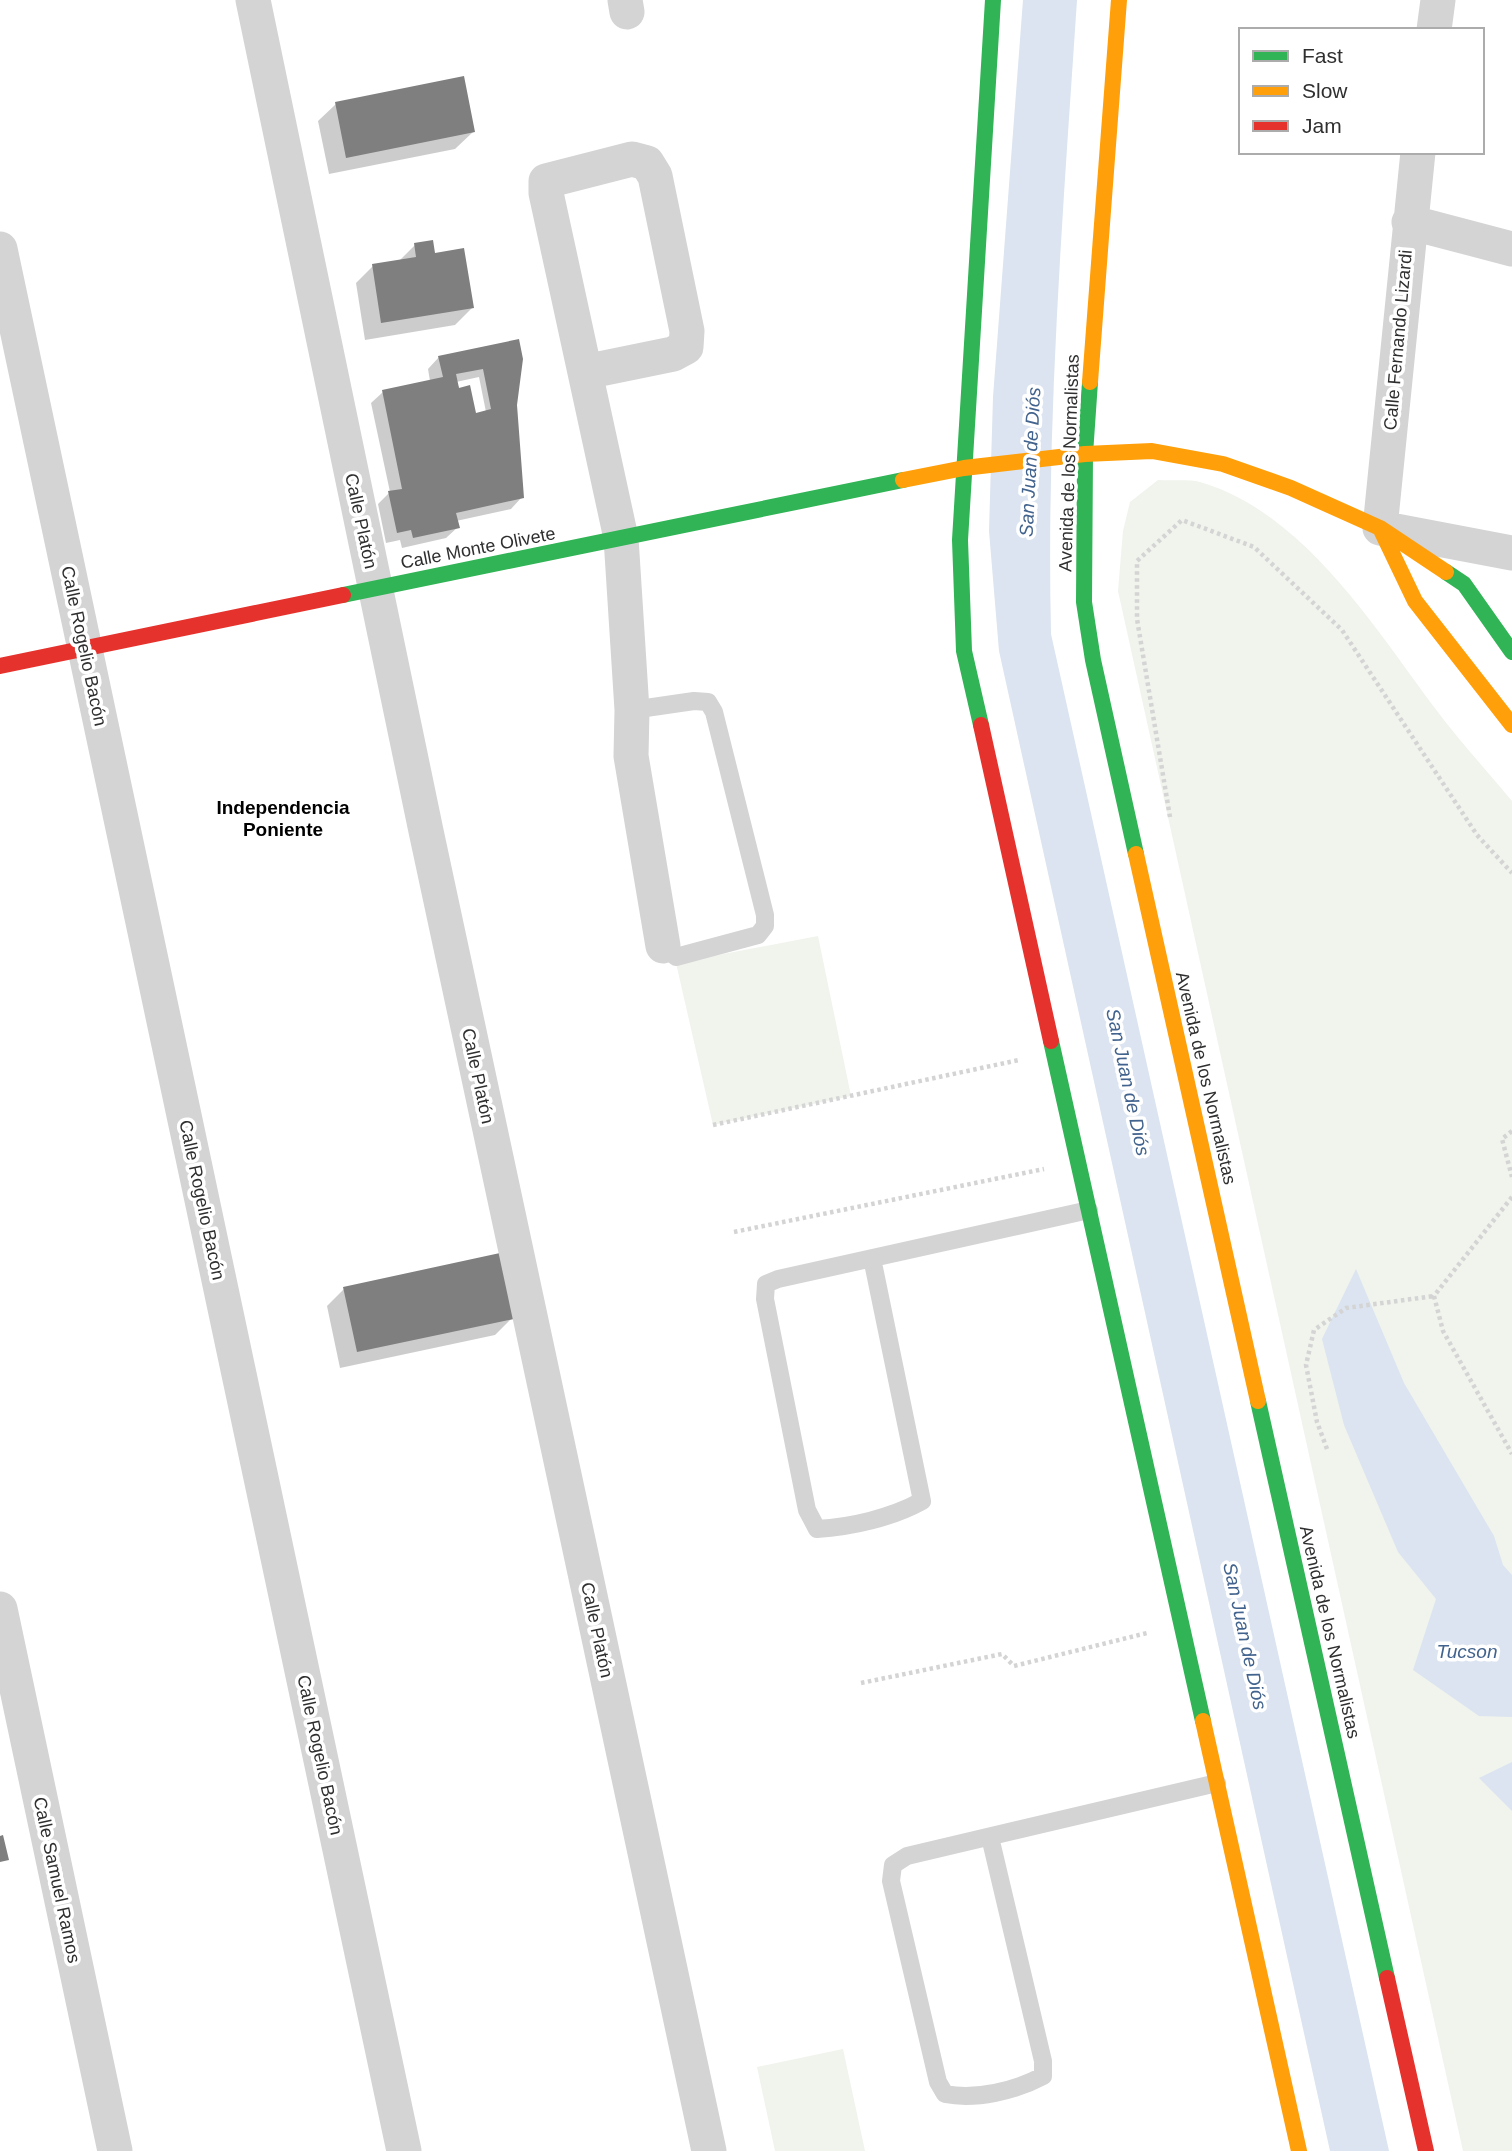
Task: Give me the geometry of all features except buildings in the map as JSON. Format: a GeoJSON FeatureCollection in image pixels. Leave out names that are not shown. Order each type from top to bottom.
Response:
{"type":"FeatureCollection","features":[{"type":"Feature","properties":{"kind":"street","name":"Calle Platón"},"geometry":{"type":"LineString","coordinates":[[253,0],[375,588],[709,2151]]}},
{"type":"Feature","properties":{"kind":"street"},"geometry":{"type":"LineString","coordinates":[[993,0],[971,468],[960,540],[964,651],[1299,2151]]}},
{"type":"Feature","properties":{"kind":"street","name":"Avenida de los Normalistas"},"geometry":{"type":"LineString","coordinates":[[1119,0],[1085,454],[1084,602],[1093,660],[1426,2151]]}},
{"type":"Feature","properties":{"kind":"street"},"geometry":{"type":"LineString","coordinates":[[1434,28],[1438,0]]}},
{"type":"Feature","properties":{"kind":"street","name":"Calle Fernando Lizardi"},"geometry":{"type":"LineString","coordinates":[[1380,528],[1418,154]]}},
{"type":"Feature","properties":{"kind":"street"},"geometry":{"type":"LineString","coordinates":[[585,372],[673,354],[686,347],[687,331],[655,176],[646,163],[632,159],[546,181],[585,372],[621,538],[632,710],[631,756],[663,946]]}},
{"type":"Feature","properties":{"kind":"street"},"geometry":{"type":"LineString","coordinates":[[1409,222],[1512,249]]}},
{"type":"Feature","properties":{"kind":"street","name":"Calle Rogelio Bacón"},"geometry":{"type":"LineString","coordinates":[[0,249],[404,2151]]}},
{"type":"Feature","properties":{"kind":"street","name":"Calle Monte Olivete"},"geometry":{"type":"LineString","coordinates":[[0,666],[971,468],[1085,454],[1152,451],[1223,464],[1291,488],[1380,528],[1464,584],[1512,652]]}},
{"type":"Feature","properties":{"kind":"street"},"geometry":{"type":"LineString","coordinates":[[1380,528],[1512,552]]}},
{"type":"Feature","properties":{"kind":"street"},"geometry":{"type":"LineString","coordinates":[[1380,528],[1415,601],[1512,725]]}},
{"type":"Feature","properties":{"kind":"street","name":"Calle Samuel Ramos"},"geometry":{"type":"LineString","coordinates":[[0,1609],[115,2151]]}},
{"type":"Feature","properties":{"kind":"lane"},"geometry":{"type":"LineString","coordinates":[[632,710],[694,701],[708,702],[714,712],[765,915],[765,926],[758,935],[676,957],[663,946]]}},
{"type":"Feature","properties":{"kind":"lane"},"geometry":{"type":"LineString","coordinates":[[872,1258],[922,1501],[904,1511],[835,1528],[817,1529],[807,1510],[765,1299],[766,1284],[872,1258],[1089,1210]]}},
{"type":"Feature","properties":{"kind":"lane"},"geometry":{"type":"LineString","coordinates":[[990,1837],[1043,2061],[1043,2076],[1030,2083],[965,2098],[945,2094],[938,2082],[891,1881],[893,1865],[907,1856],[1217,1783]]}},
{"type":"Feature","properties":{"kind":"path"},"geometry":{"type":"LineString","coordinates":[[1171,825],[1137,619],[1137,561],[1182,520],[1254,547],[1342,630],[1477,835],[1512,873]]}},
{"type":"Feature","properties":{"kind":"path"},"geometry":{"type":"LineString","coordinates":[[713,1125],[1054,1053]]}},
{"type":"Feature","properties":{"kind":"path"},"geometry":{"type":"LineString","coordinates":[[1512,1131],[1502,1139],[1512,1177]]}},
{"type":"Feature","properties":{"kind":"path"},"geometry":{"type":"LineString","coordinates":[[734,1232],[1079,1162]]}},
{"type":"Feature","properties":{"kind":"path"},"geometry":{"type":"LineString","coordinates":[[1327,1449],[1317,1422],[1306,1365],[1314,1330],[1346,1308],[1434,1296],[1512,1197]]}},
{"type":"Feature","properties":{"kind":"path"},"geometry":{"type":"LineString","coordinates":[[1434,1296],[1443,1331],[1512,1454]]}},
{"type":"Feature","properties":{"kind":"path"},"geometry":{"type":"LineString","coordinates":[[861,1683],[1002,1654],[1014,1666],[1182,1624]]}},
{"type":"Feature","properties":{"kind":"shaded area"},"geometry":{"type":"Polygon","coordinates":[[[1158,480],[1200,482],[1237,497],[1271,518],[1303,545],[1333,575],[1360,608],[1443,719],[1512,801],[1512,2151],[1463,2151],[1118,591],[1123,531],[1130,502],[1158,480]]]}},
{"type":"Feature","properties":{"kind":"shaded area"},"geometry":{"type":"Polygon","coordinates":[[[818,936],[851,1096],[713,1125],[676,963],[818,936]]]}},
{"type":"Feature","properties":{"kind":"shaded area"},"geometry":{"type":"Polygon","coordinates":[[[843,2049],[865,2151],[775,2151],[757,2067],[843,2049]]]}},
{"type":"Feature","properties":{"kind":"water","name":"San Juan de Diós"},"geometry":{"type":"Polygon","coordinates":[[[1023,0],[1077,0],[1053,396],[1051,634],[1389,2151],[1330,2151],[999,651],[989,531],[993,397],[1023,0]]]}},
{"type":"Feature","properties":{"kind":"water","name":"Tucson"},"geometry":{"type":"Polygon","coordinates":[[[1356,1269],[1404,1383],[1494,1536],[1503,1565],[1512,1575],[1512,1717],[1479,1716],[1413,1670],[1436,1599],[1398,1552],[1344,1425],[1322,1339],[1356,1269]]]}},
{"type":"Feature","properties":{"kind":"water"},"geometry":{"type":"Polygon","coordinates":[[[1512,1762],[1512,1811],[1479,1778],[1512,1762]]]}},
{"type":"Feature","properties":{"kind":"traffic: fast"},"geometry":{"type":"LineString","coordinates":[[981,725],[964,651],[960,540],[993,0]]}},
{"type":"Feature","properties":{"kind":"traffic: fast"},"geometry":{"type":"LineString","coordinates":[[1090,382],[1085,454],[1084,602],[1093,660],[1136,854]]}},
{"type":"Feature","properties":{"kind":"traffic: fast"},"geometry":{"type":"LineString","coordinates":[[343,595],[903,480]]}},
{"type":"Feature","properties":{"kind":"traffic: fast"},"geometry":{"type":"LineString","coordinates":[[1446,572],[1464,584],[1512,652]]}},
{"type":"Feature","properties":{"kind":"traffic: fast"},"geometry":{"type":"LineString","coordinates":[[1051,1041],[1203,1721]]}},
{"type":"Feature","properties":{"kind":"traffic: fast"},"geometry":{"type":"LineString","coordinates":[[1258,1401],[1387,1978]]}},
{"type":"Feature","properties":{"kind":"traffic: slow"},"geometry":{"type":"LineString","coordinates":[[1090,382],[1119,0]]}},
{"type":"Feature","properties":{"kind":"traffic: slow"},"geometry":{"type":"LineString","coordinates":[[903,480],[964,468],[1085,454],[1152,451],[1223,464],[1291,488],[1380,528],[1446,572]]}},
{"type":"Feature","properties":{"kind":"traffic: slow"},"geometry":{"type":"LineString","coordinates":[[1381,530],[1415,601],[1512,725]]}},
{"type":"Feature","properties":{"kind":"traffic: slow"},"geometry":{"type":"LineString","coordinates":[[1136,854],[1258,1401]]}},
{"type":"Feature","properties":{"kind":"traffic: slow"},"geometry":{"type":"LineString","coordinates":[[1203,1721],[1299,2151]]}},
{"type":"Feature","properties":{"kind":"traffic: jam"},"geometry":{"type":"LineString","coordinates":[[0,666],[343,595]]}},
{"type":"Feature","properties":{"kind":"traffic: jam"},"geometry":{"type":"LineString","coordinates":[[981,725],[1051,1041]]}},
{"type":"Feature","properties":{"kind":"traffic: jam"},"geometry":{"type":"LineString","coordinates":[[1387,1978],[1426,2151]]}},
{"type":"Feature","properties":{"kind":"district","name":"Independencia Poniente"},"geometry":{"type":"Point","coordinates":[283,818]}}]}
